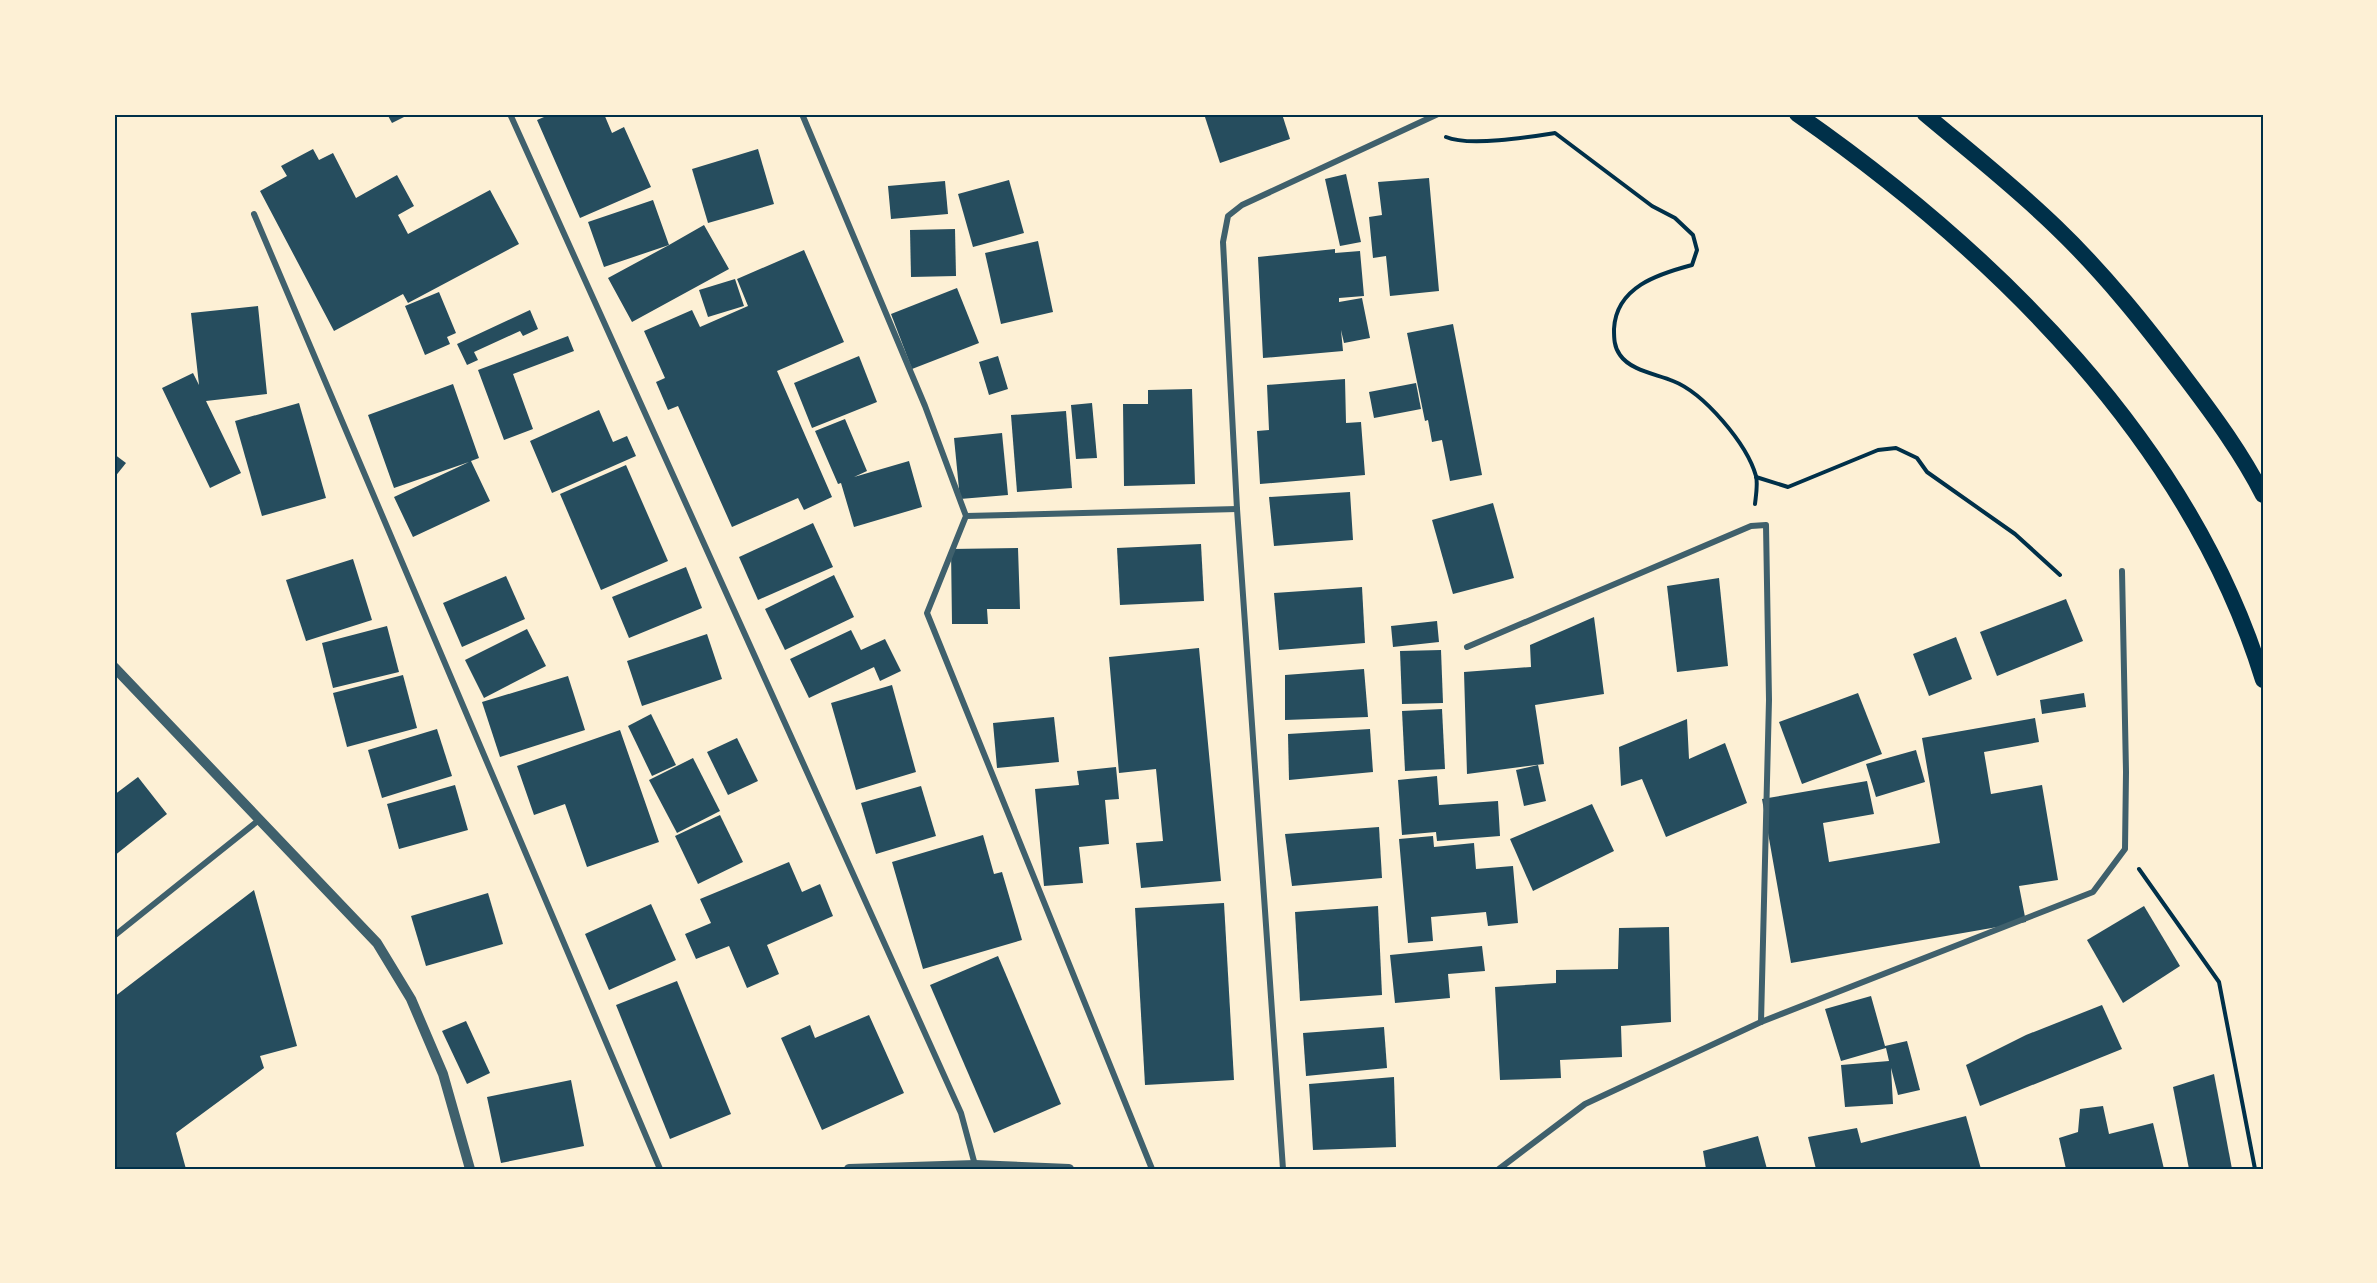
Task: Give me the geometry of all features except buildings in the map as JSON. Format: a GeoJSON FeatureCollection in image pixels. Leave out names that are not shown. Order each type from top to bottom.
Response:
{"type":"FeatureCollection","features":[{"type":"Feature","properties":{"kind":"highway"},"geometry":{"type":"LineString","coordinates":[[1797,114],[1875,171],[1977,259],[2029,307],[2118,409],[2164,476],[2198,532],[2232,597],[2263,680]]}},
{"type":"Feature","properties":{"kind":"highway"},"geometry":{"type":"LineString","coordinates":[[1925,114],[2057,228],[2109,283],[2155,337],[2206,405],[2251,471],[2263,495]]}},
{"type":"Feature","properties":{"kind":"street"},"geometry":{"type":"LineString","coordinates":[[510,114],[956,1102],[976,1167]]}},
{"type":"Feature","properties":{"kind":"street"},"geometry":{"type":"LineString","coordinates":[[802,114],[925,406],[966,516],[927,613],[1152,1169]]}},
{"type":"Feature","properties":{"kind":"street"},"geometry":{"type":"LineString","coordinates":[[1282,1169],[1237,509],[1223,242],[1228,216],[1242,205],[1438,114]]}},
{"type":"Feature","properties":{"kind":"street"},"geometry":{"type":"LineString","coordinates":[[254,214],[660,1169]]}},
{"type":"Feature","properties":{"kind":"street"},"geometry":{"type":"LineString","coordinates":[[966,516],[1237,509]]}},
{"type":"Feature","properties":{"kind":"street"},"geometry":{"type":"LineString","coordinates":[[1467,647],[1755,526],[1766,525],[1769,700],[1761,1022]]}},
{"type":"Feature","properties":{"kind":"street"},"geometry":{"type":"LineString","coordinates":[[1499,1169],[1584,1104],[1761,1022],[2092,892],[2125,849],[2126,772],[2122,571]]}},
{"type":"Feature","properties":{"kind":"street"},"geometry":{"type":"LineString","coordinates":[[114,667],[377,943],[411,999],[443,1074],[470,1169]]}},
{"type":"Feature","properties":{"kind":"street"},"geometry":{"type":"LineString","coordinates":[[114,936],[259,820]]}},
{"type":"Feature","properties":{"kind":"street"},"geometry":{"type":"LineString","coordinates":[[849,1169],[976,1167],[1069,1169]]}},
{"type":"Feature","properties":{"kind":"path"},"geometry":{"type":"LineString","coordinates":[[1418,125],[1451,139],[1461,140],[1520,139],[1555,133],[1652,206],[1675,218],[1693,235],[1697,249],[1692,265],[1666,272],[1628,294],[1615,314],[1613,340],[1620,356],[1633,365],[1686,387],[1719,418],[1742,446],[1756,477],[1755,526]]}},
{"type":"Feature","properties":{"kind":"path"},"geometry":{"type":"LineString","coordinates":[[1756,477],[1788,487],[1878,450],[1896,448],[1917,458],[1927,472],[2015,534],[2060,574]]}},
{"type":"Feature","properties":{"kind":"path"},"geometry":{"type":"LineString","coordinates":[[2125,849],[2219,982],[2255,1169]]}}]}
